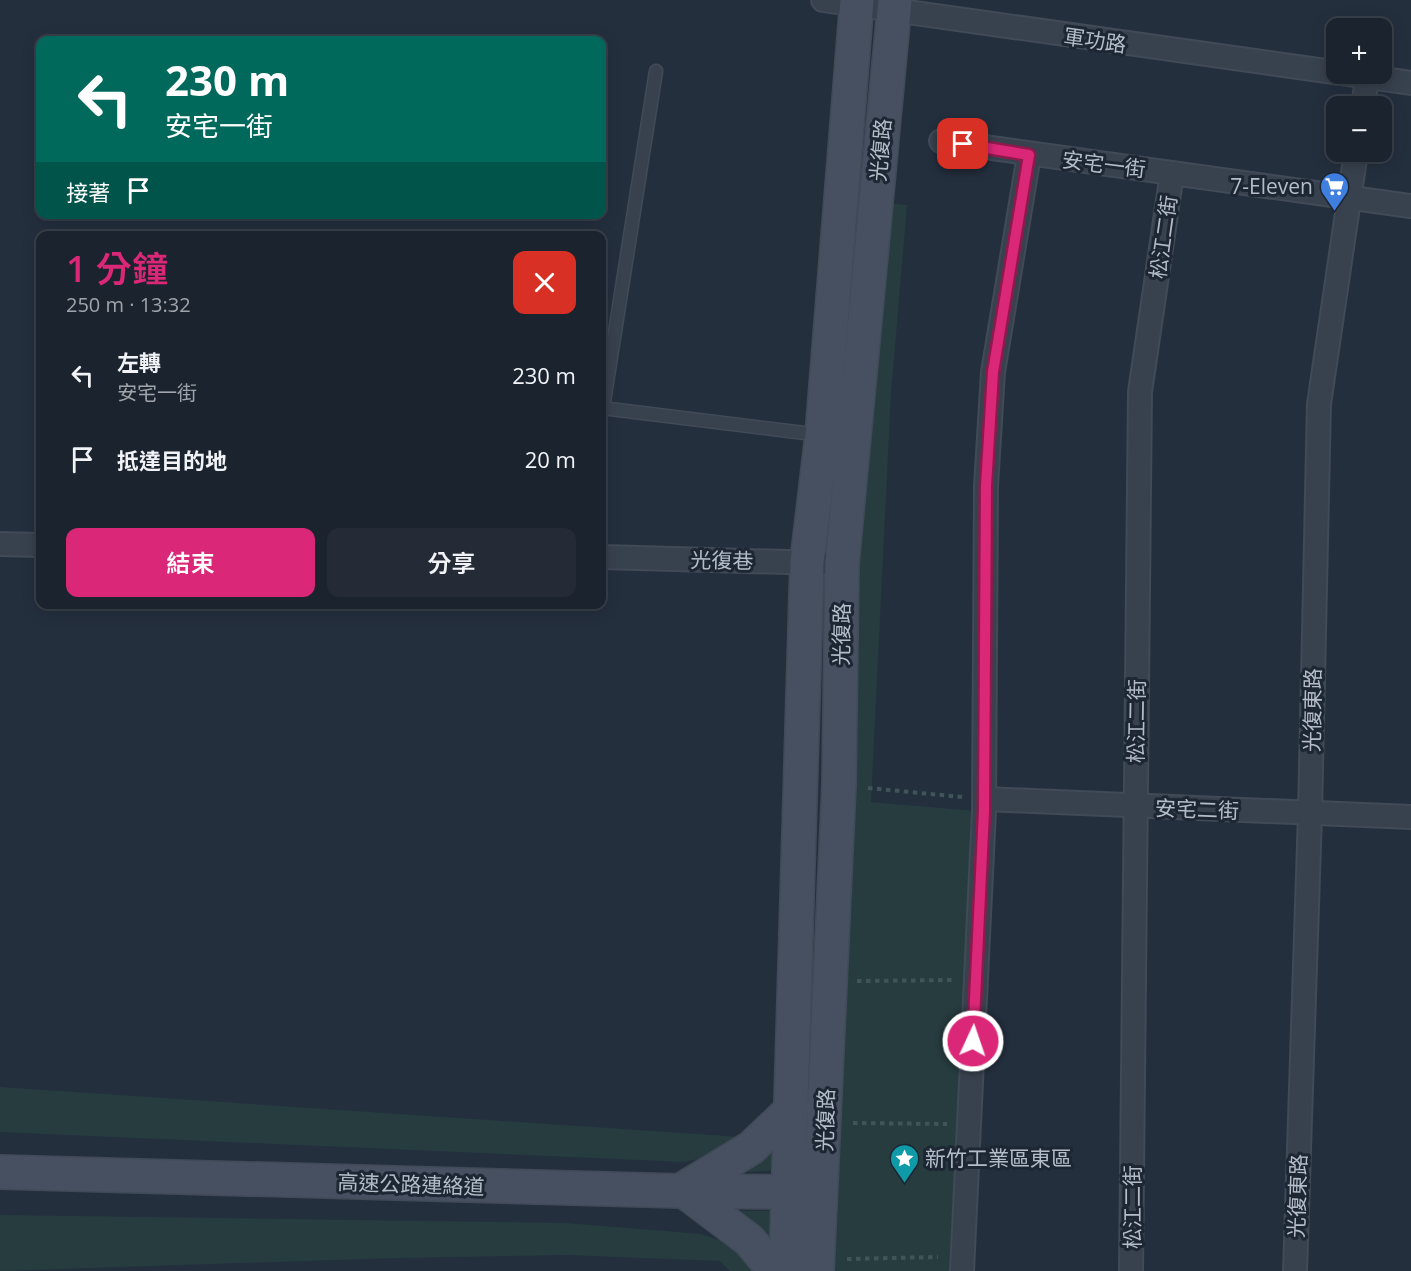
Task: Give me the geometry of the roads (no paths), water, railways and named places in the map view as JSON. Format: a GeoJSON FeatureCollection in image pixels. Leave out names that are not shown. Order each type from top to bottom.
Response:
{"type":"FeatureCollection","features":[{"type":"Feature","properties":{"kind":"street","name":"軍功路"},"geometry":{"type":"LineString","coordinates":[[823,0],[894,6],[1326,73]]}},
{"type":"Feature","properties":{"kind":"street","name":"光復路"},"geometry":{"type":"LineString","coordinates":[[786,1271],[787,1192],[793,1108],[807,562],[822,436],[857,3]]}},
{"type":"Feature","properties":{"kind":"street","name":"光復路"},"geometry":{"type":"LineString","coordinates":[[830,1265],[822,1191],[839,785],[842,564],[894,6]]}},
{"type":"Feature","properties":{"kind":"street","name":"軍功路"},"geometry":{"type":"LineString","coordinates":[[1392,81],[1411,83]]}},
{"type":"Feature","properties":{"kind":"street","name":"安宅一街"},"geometry":{"type":"LineString","coordinates":[[940,141],[1411,206]]}},
{"type":"Feature","properties":{"kind":"street"},"geometry":{"type":"LineString","coordinates":[[962,1264],[984,799],[986,486],[993,372],[1029,155]]}},
{"type":"Feature","properties":{"kind":"street","name":"光復東路"},"geometry":{"type":"LineString","coordinates":[[1295,1271],[1310,814],[1318,404],[1354,162]]}},
{"type":"Feature","properties":{"kind":"street","name":"松江二街"},"geometry":{"type":"LineString","coordinates":[[1131,1271],[1140,392],[1172,173]]}},
{"type":"Feature","properties":{"kind":"street"},"geometry":{"type":"LineString","coordinates":[[0,544],[36,544]]}},
{"type":"Feature","properties":{"kind":"street","name":"光復巷"},"geometry":{"type":"LineString","coordinates":[[606,557],[842,564]]}},
{"type":"Feature","properties":{"kind":"street","name":"安宅二街"},"geometry":{"type":"LineString","coordinates":[[984,799],[1411,817]]}},
{"type":"Feature","properties":{"kind":"street"},"geometry":{"type":"LineString","coordinates":[[774,1271],[749,1240],[682,1191],[751,1148],[793,1108]]}},
{"type":"Feature","properties":{"kind":"street","name":"高速公路連絡道"},"geometry":{"type":"LineString","coordinates":[[0,1172],[682,1191],[822,1191]]}},
{"type":"Feature","properties":{"kind":"lane"},"geometry":{"type":"LineString","coordinates":[[606,383],[656,71]]}},
{"type":"Feature","properties":{"kind":"lane"},"geometry":{"type":"LineString","coordinates":[[606,409],[822,436]]}},
{"type":"Feature","properties":{"kind":"place","name":"7-Eleven"},"geometry":{"type":"Point","coordinates":[1334,212]}},
{"type":"Feature","properties":{"kind":"place","name":"新竹工業區東區"},"geometry":{"type":"Point","coordinates":[904,1184]}}]}
